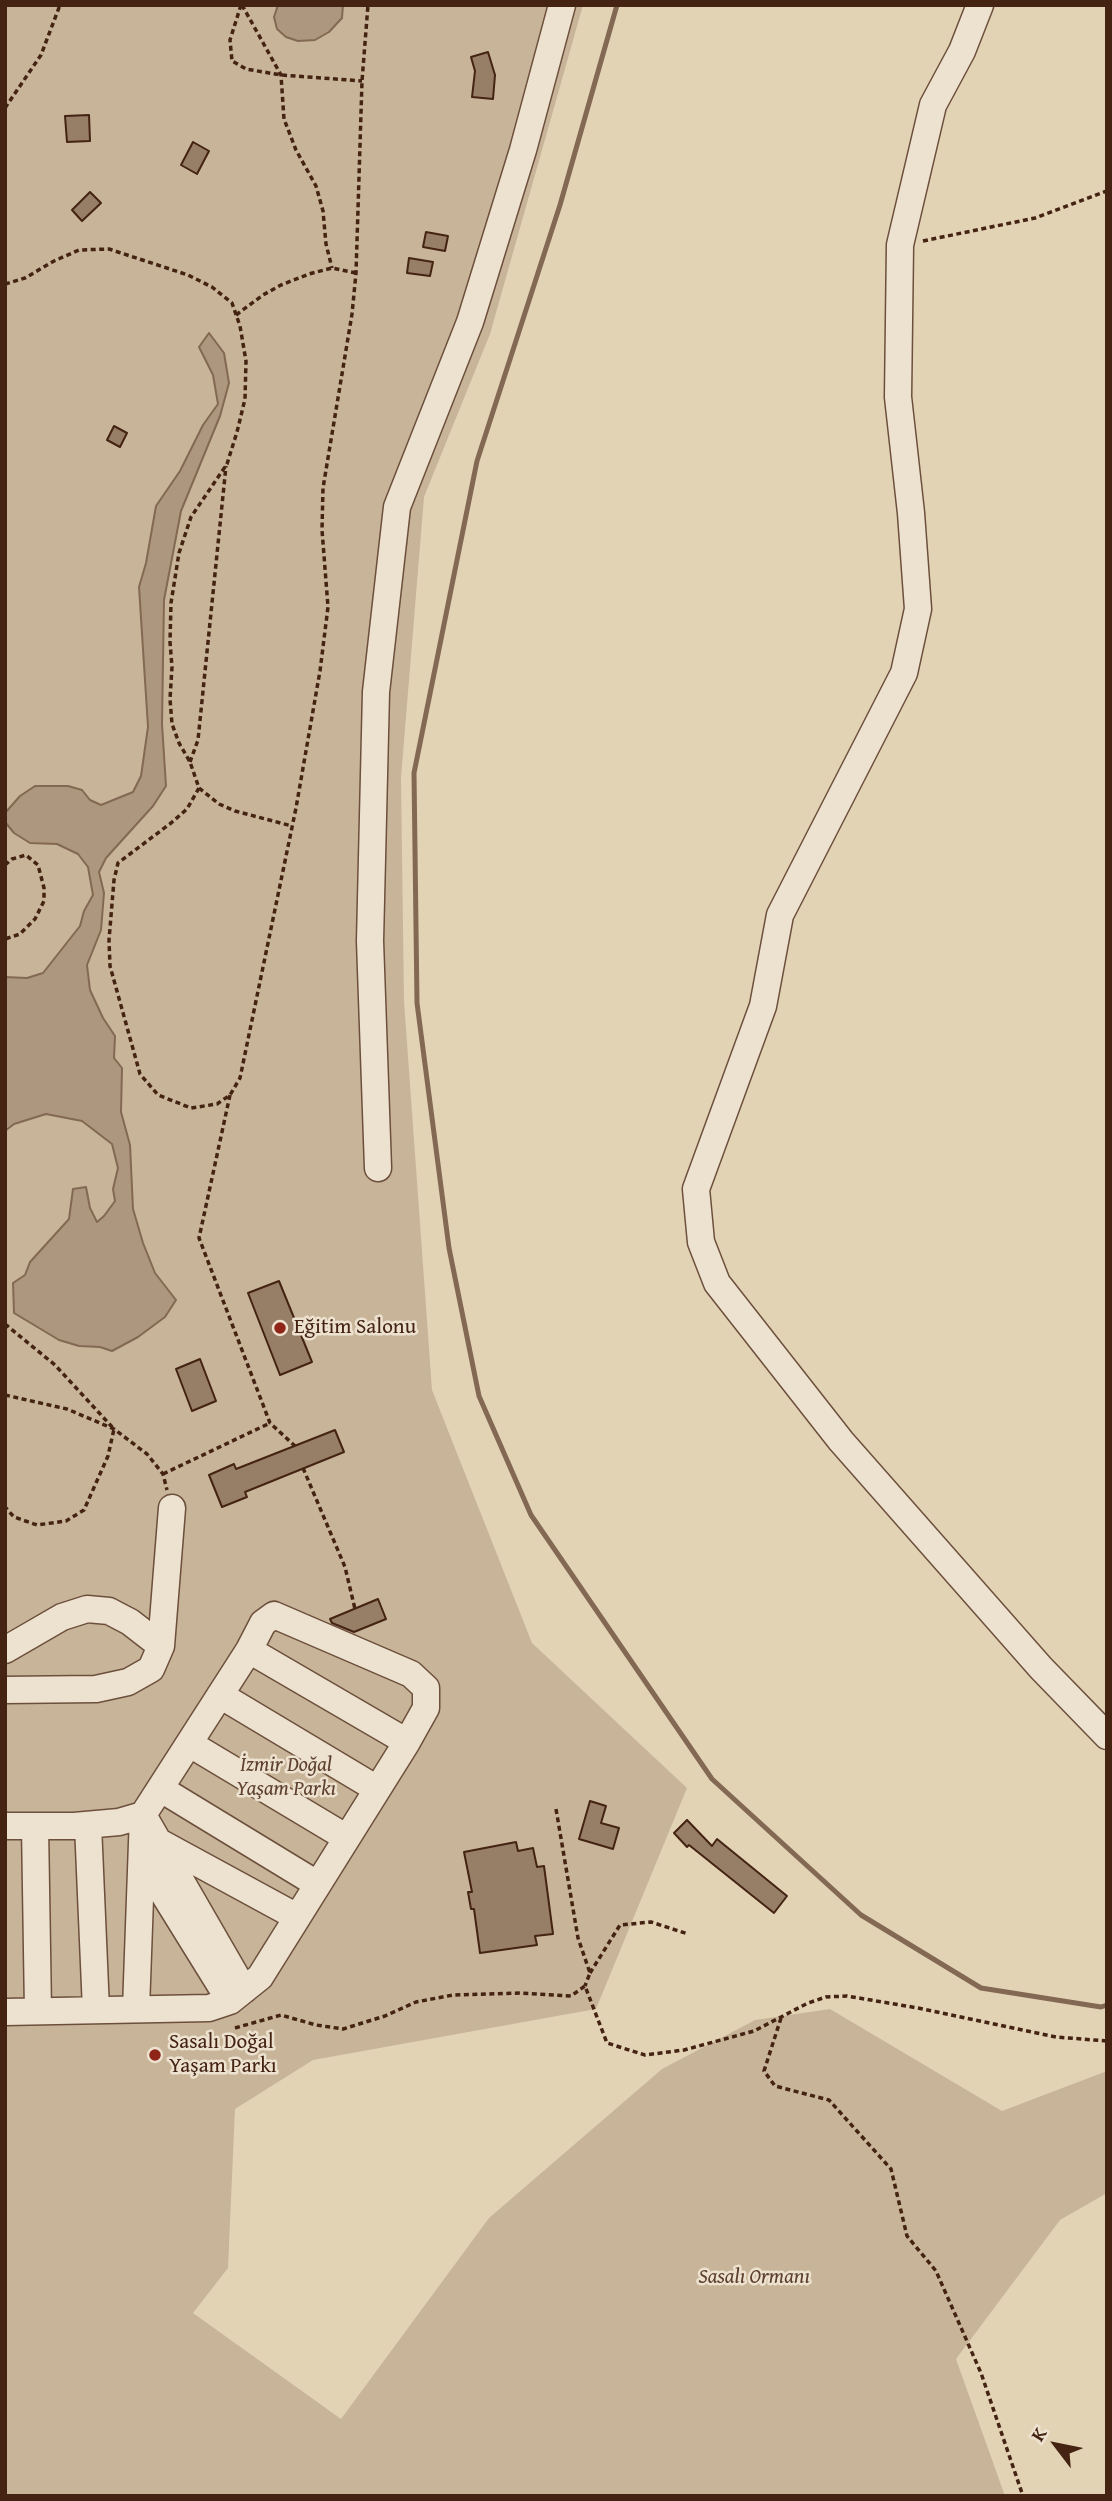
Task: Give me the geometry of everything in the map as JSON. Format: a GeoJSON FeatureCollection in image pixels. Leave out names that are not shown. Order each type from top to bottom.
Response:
{"type":"FeatureCollection","features":[{"type":"Feature","properties":{"kind":"street"},"geometry":{"type":"LineString","coordinates":[[378,1168],[370,941],[376,692],[397,507],[470,322],[523,150],[562,5]]}},
{"type":"Feature","properties":{"kind":"street"},"geometry":{"type":"LineString","coordinates":[[980,5],[962,51],[933,105],[900,245],[898,397],[918,609],[904,673],[780,915],[763,1006],[696,1189],[701,1242],[717,1283],[841,1441],[1041,1668],[1107,1736]]}},
{"type":"Feature","properties":{"kind":"street"},"geometry":{"type":"LineString","coordinates":[[5,1690],[96,1689],[128,1682],[151,1669],[161,1646],[172,1508]]}},
{"type":"Feature","properties":{"kind":"street"},"geometry":{"type":"LineString","coordinates":[[5,1650],[62,1617],[87,1609],[109,1611],[130,1622],[161,1646]]}},
{"type":"Feature","properties":{"kind":"street"},"geometry":{"type":"LineString","coordinates":[[5,1826],[88,1825],[119,1822],[143,1815],[249,1650],[263,1623],[274,1615],[411,1674],[426,1688],[426,1708],[407,1742],[260,1977],[237,1996],[209,2008],[5,2012]]}},
{"type":"Feature","properties":{"kind":"street"},"geometry":{"type":"LineString","coordinates":[[249,1650],[407,1742]]}},
{"type":"Feature","properties":{"kind":"street"},"geometry":{"type":"LineString","coordinates":[[220,1695],[377,1789]]}},
{"type":"Feature","properties":{"kind":"street"},"geometry":{"type":"LineString","coordinates":[[190,1744],[347,1838]]}},
{"type":"Feature","properties":{"kind":"street"},"geometry":{"type":"LineString","coordinates":[[161,1789],[317,1884]]}},
{"type":"Feature","properties":{"kind":"street"},"geometry":{"type":"LineString","coordinates":[[136,2010],[151,1851],[143,1815]]}},
{"type":"Feature","properties":{"kind":"street"},"geometry":{"type":"LineString","coordinates":[[88,1825],[96,2010]]}},
{"type":"Feature","properties":{"kind":"street"},"geometry":{"type":"LineString","coordinates":[[35,1826],[38,2011]]}},
{"type":"Feature","properties":{"kind":"street"},"geometry":{"type":"LineString","coordinates":[[151,1851],[297,1917]]}},
{"type":"Feature","properties":{"kind":"street"},"geometry":{"type":"LineString","coordinates":[[151,1851],[237,1996]]}},
{"type":"Feature","properties":{"kind":"path"},"geometry":{"type":"LineString","coordinates":[[5,108],[40,55],[60,5]]}},
{"type":"Feature","properties":{"kind":"path"},"geometry":{"type":"LineString","coordinates":[[242,5],[281,75],[284,119],[296,150],[316,186],[332,268]]}},
{"type":"Feature","properties":{"kind":"path"},"geometry":{"type":"LineString","coordinates":[[242,5],[230,40],[232,61],[246,69],[281,75],[362,81]]}},
{"type":"Feature","properties":{"kind":"path"},"geometry":{"type":"LineString","coordinates":[[295,1446],[270,1423],[199,1238],[230,1095],[240,1078],[292,826],[322,658],[328,607],[321,530],[323,488],[352,314],[356,273],[362,81],[368,5]]}},
{"type":"Feature","properties":{"kind":"path"},"geometry":{"type":"LineString","coordinates":[[900,245],[1035,218],[1107,191]]}},
{"type":"Feature","properties":{"kind":"path"},"geometry":{"type":"LineString","coordinates":[[5,284],[25,278],[79,250],[109,249],[188,275],[212,287],[232,303],[246,361],[245,399],[226,464],[198,740],[190,762]]}},
{"type":"Feature","properties":{"kind":"path"},"geometry":{"type":"LineString","coordinates":[[236,315],[262,295],[309,274],[332,268],[356,273]]}},
{"type":"Feature","properties":{"kind":"path"},"geometry":{"type":"LineString","coordinates":[[226,464],[191,517],[179,553],[171,603],[172,724],[199,788],[219,804],[235,811],[292,826]]}},
{"type":"Feature","properties":{"kind":"path"},"geometry":{"type":"LineString","coordinates":[[199,788],[187,809],[172,823],[118,863],[109,940],[110,966],[140,1073],[158,1095],[191,1108],[217,1104],[230,1095]]}},
{"type":"Feature","properties":{"kind":"path"},"geometry":{"type":"LineString","coordinates":[[5,865],[12,859],[26,855],[38,865],[44,888],[44,901],[35,919],[20,934],[5,939]]}},
{"type":"Feature","properties":{"kind":"path"},"geometry":{"type":"LineString","coordinates":[[5,1324],[55,1365],[114,1429],[147,1454],[163,1474],[172,1508]]}},
{"type":"Feature","properties":{"kind":"path"},"geometry":{"type":"LineString","coordinates":[[5,1395],[67,1409],[114,1429]]}},
{"type":"Feature","properties":{"kind":"path"},"geometry":{"type":"LineString","coordinates":[[163,1474],[270,1423]]}},
{"type":"Feature","properties":{"kind":"path"},"geometry":{"type":"LineString","coordinates":[[5,1507],[14,1517],[37,1525],[66,1521],[83,1510],[108,1456],[114,1429]]}},
{"type":"Feature","properties":{"kind":"path"},"geometry":{"type":"LineString","coordinates":[[303,1468],[345,1567],[355,1609]]}},
{"type":"Feature","properties":{"kind":"path"},"geometry":{"type":"LineString","coordinates":[[556,1809],[578,1938],[590,1973]]}},
{"type":"Feature","properties":{"kind":"path"},"geometry":{"type":"LineString","coordinates":[[235,2028],[281,2015],[343,2029],[385,2016],[416,2002],[453,1995],[521,1993],[571,1996],[585,1986],[590,1973],[620,1925],[651,1922],[688,1934]]}},
{"type":"Feature","properties":{"kind":"path"},"geometry":{"type":"LineString","coordinates":[[585,1986],[607,2043],[645,2056],[684,2050],[754,2031],[826,1997],[847,1996],[1056,2037],[1107,2041]]}},
{"type":"Feature","properties":{"kind":"path"},"geometry":{"type":"LineString","coordinates":[[782,2016],[764,2071],[775,2086],[829,2100],[891,2169],[907,2236],[936,2271],[942,2284],[981,2373],[1023,2496]]}},
{"type":"Feature","properties":{"kind":"green space","name":"İzmir Doğal Yaşam Parkı"},"geometry":{"type":"Polygon","coordinates":[[[5,5],[583,5],[490,334],[424,497],[401,778],[404,1001],[432,1390],[532,1643],[687,1788],[596,2009],[313,2060],[235,2109],[228,2268],[193,2313],[341,2419],[489,2218],[662,2069],[755,2020],[830,2009],[1002,2111],[1107,2071],[1107,2193],[1060,2220],[956,2359],[1005,2496],[5,2496],[5,5]]]}},
{"type":"Feature","properties":{"kind":"shaded area"},"geometry":{"type":"Polygon","coordinates":[[[278,5],[343,5],[342,18],[329,32],[315,40],[298,41],[286,37],[277,29],[274,17],[278,5]]]}},
{"type":"Feature","properties":{"kind":"shaded area"},"geometry":{"type":"Polygon","coordinates":[[[209,333],[224,353],[229,383],[220,416],[181,511],[164,600],[162,724],[166,786],[153,806],[106,858],[99,872],[104,893],[101,930],[87,965],[90,990],[115,1036],[114,1058],[122,1068],[121,1112],[130,1145],[133,1209],[155,1273],[176,1300],[165,1317],[138,1337],[112,1351],[59,1340],[14,1313],[13,1283],[25,1275],[30,1262],[69,1219],[73,1189],[86,1187],[90,1208],[97,1222],[115,1201],[113,1189],[118,1168],[112,1144],[82,1121],[46,1114],[14,1124],[5,1131],[5,977],[27,978],[43,973],[80,926],[84,911],[93,895],[88,867],[78,854],[57,844],[30,843],[14,833],[5,822],[5,813],[20,796],[35,786],[68,786],[82,790],[90,800],[101,805],[133,792],[141,776],[148,727],[139,587],[156,506],[180,471],[203,425],[218,404],[213,375],[199,347],[209,333]]]}},
{"type":"Feature","properties":{"kind":"building"},"geometry":{"type":"Polygon","coordinates":[[[488,52],[495,75],[493,99],[472,97],[475,71],[471,57],[488,52]]]}},
{"type":"Feature","properties":{"kind":"building"},"geometry":{"type":"Polygon","coordinates":[[[89,115],[90,141],[67,142],[65,116],[89,115]]]}},
{"type":"Feature","properties":{"kind":"building"},"geometry":{"type":"Polygon","coordinates":[[[193,142],[209,151],[197,174],[181,165],[193,142]]]}},
{"type":"Feature","properties":{"kind":"building"},"geometry":{"type":"Polygon","coordinates":[[[90,192],[101,203],[82,221],[72,210],[90,192]]]}},
{"type":"Feature","properties":{"kind":"building"},"geometry":{"type":"Polygon","coordinates":[[[426,232],[448,236],[445,251],[423,247],[426,232]]]}},
{"type":"Feature","properties":{"kind":"building"},"geometry":{"type":"Polygon","coordinates":[[[409,258],[433,262],[430,276],[407,273],[409,258]]]}},
{"type":"Feature","properties":{"kind":"building"},"geometry":{"type":"Polygon","coordinates":[[[114,426],[127,433],[120,447],[107,440],[114,426]]]}},
{"type":"Feature","properties":{"kind":"building","name":"Eğitim Salonu"},"geometry":{"type":"Polygon","coordinates":[[[279,1281],[312,1362],[280,1375],[248,1293],[279,1281]]]}},
{"type":"Feature","properties":{"kind":"building"},"geometry":{"type":"Polygon","coordinates":[[[200,1359],[216,1401],[192,1411],[176,1369],[200,1359]]]}},
{"type":"Feature","properties":{"kind":"building"},"geometry":{"type":"Polygon","coordinates":[[[335,1430],[344,1452],[245,1492],[247,1497],[222,1507],[209,1475],[234,1464],[236,1469],[335,1430]]]}},
{"type":"Feature","properties":{"kind":"building"},"geometry":{"type":"Polygon","coordinates":[[[378,1599],[386,1619],[354,1632],[332,1623],[330,1619],[378,1599]]]}},
{"type":"Feature","properties":{"kind":"building"},"geometry":{"type":"Polygon","coordinates":[[[590,1801],[606,1806],[601,1823],[619,1828],[613,1849],[579,1839],[590,1801]]]}},
{"type":"Feature","properties":{"kind":"building"},"geometry":{"type":"Polygon","coordinates":[[[687,1820],[712,1846],[717,1839],[787,1896],[774,1913],[689,1845],[687,1847],[674,1833],[687,1820]]]}},
{"type":"Feature","properties":{"kind":"building"},"geometry":{"type":"Polygon","coordinates":[[[516,1842],[518,1851],[533,1848],[537,1867],[544,1866],[553,1934],[535,1936],[537,1945],[480,1953],[474,1909],[471,1909],[468,1892],[472,1892],[464,1852],[516,1842]]]}},
{"type":"Feature","properties":{"kind":"waterway"},"geometry":{"type":"LineString","coordinates":[[617,5],[560,205],[477,461],[414,773],[417,1003],[449,1248],[479,1396],[531,1515],[712,1779],[861,1915],[981,1988],[1101,2007],[1107,2005]]}},
{"type":"Feature","properties":{"kind":"place","name":"Eğitim Salonu"},"geometry":{"type":"Point","coordinates":[280,1328]}},
{"type":"Feature","properties":{"kind":"place","name":"Sasalı Doğal Yaşam Parkı"},"geometry":{"type":"Point","coordinates":[155,2055]}},
{"type":"Feature","properties":{"kind":"park label","name":"Sasalı Ormanı"},"geometry":{"type":"Point","coordinates":[754,2278]}}]}
